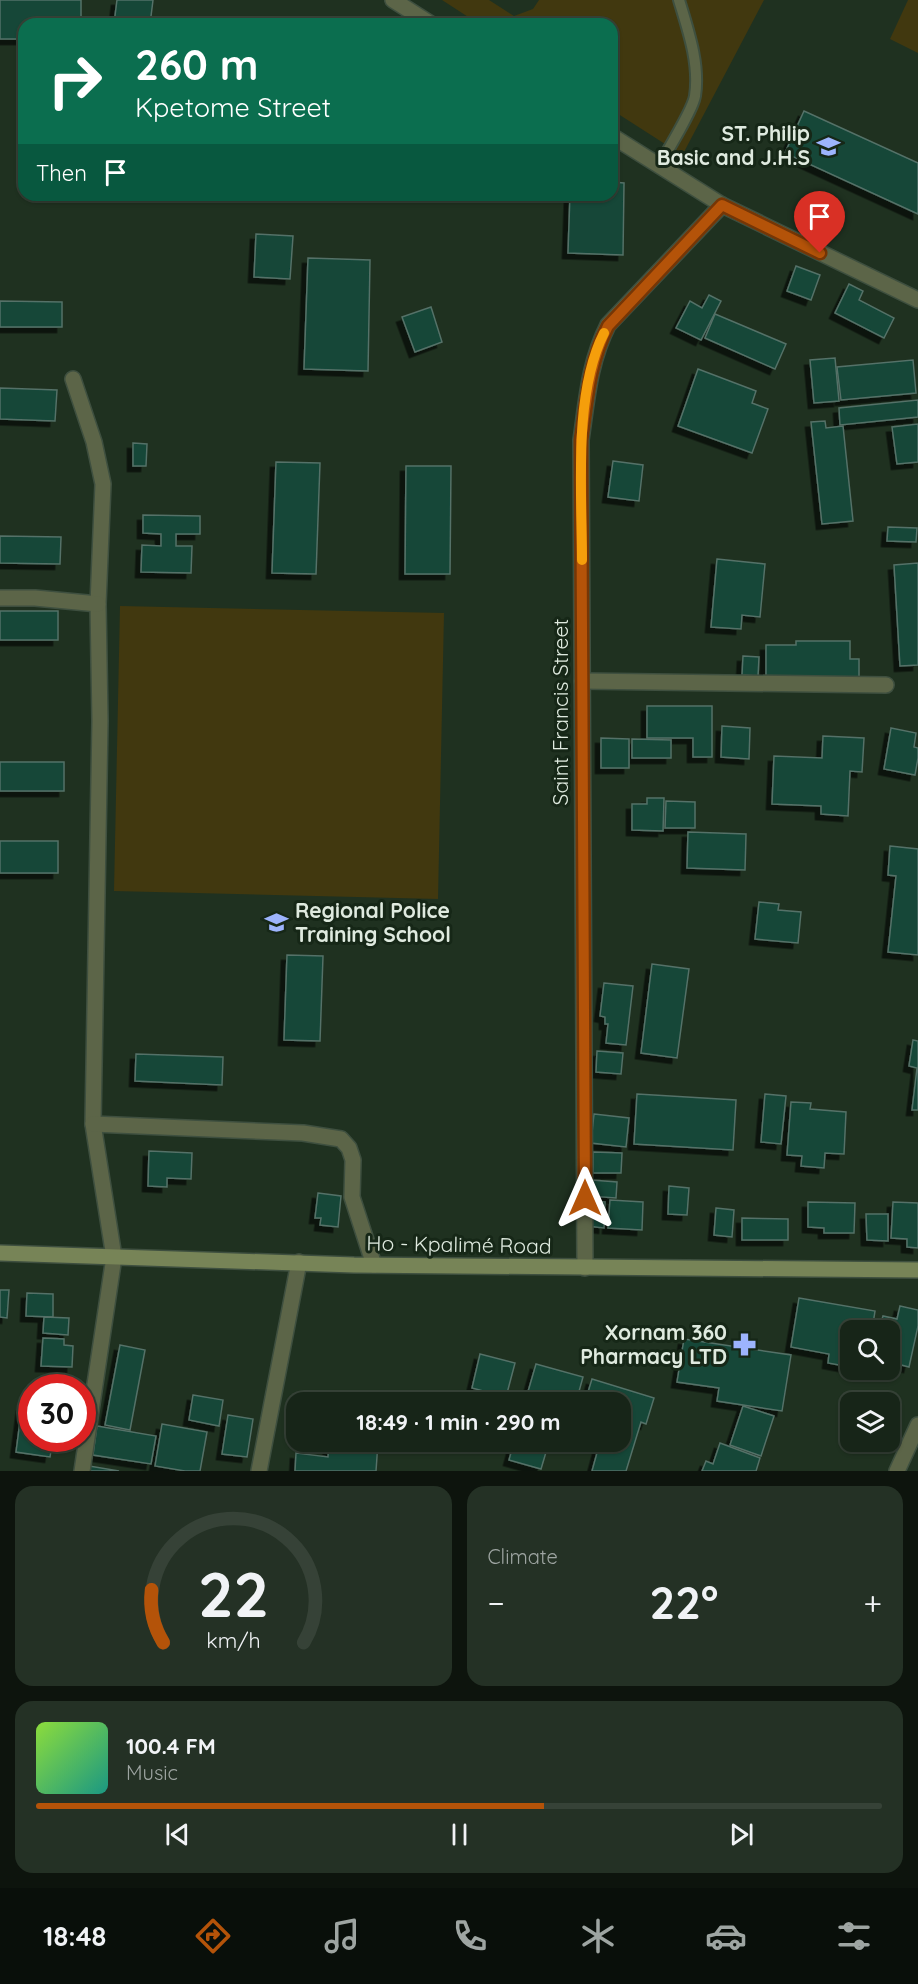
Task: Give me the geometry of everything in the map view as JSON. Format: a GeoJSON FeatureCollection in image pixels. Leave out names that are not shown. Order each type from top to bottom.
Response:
{"type":"FeatureCollection","features":[{"type":"Feature","properties":{"kind":"main road","name":"Ho - Kpalimé Road"},"geometry":{"type":"LineString","coordinates":[[0,1253],[375,1265],[918,1270]]}},
{"type":"Feature","properties":{"kind":"street"},"geometry":{"type":"LineString","coordinates":[[393,0],[422,18]]}},
{"type":"Feature","properties":{"kind":"street"},"geometry":{"type":"LineString","coordinates":[[618,140],[722,205],[918,300]]}},
{"type":"Feature","properties":{"kind":"street","name":"Saint Francis Street"},"geometry":{"type":"LineString","coordinates":[[585,1268],[581,440],[588,384],[597,347],[608,326],[722,205]]}},
{"type":"Feature","properties":{"kind":"street"},"geometry":{"type":"LineString","coordinates":[[73,379],[94,441],[103,484],[98,604],[100,721],[93,1124],[114,1257],[82,1471]]}},
{"type":"Feature","properties":{"kind":"street"},"geometry":{"type":"LineString","coordinates":[[0,598],[35,598],[98,604]]}},
{"type":"Feature","properties":{"kind":"street"},"geometry":{"type":"LineString","coordinates":[[582,681],[886,685]]}},
{"type":"Feature","properties":{"kind":"street"},"geometry":{"type":"LineString","coordinates":[[93,1124],[303,1133],[341,1139],[349,1148],[353,1160],[352,1197],[375,1265]]}},
{"type":"Feature","properties":{"kind":"street"},"geometry":{"type":"LineString","coordinates":[[259,1471],[299,1262]]}},
{"type":"Feature","properties":{"kind":"street"},"geometry":{"type":"LineString","coordinates":[[897,1471],[918,1425]]}},
{"type":"Feature","properties":{"kind":"lane"},"geometry":{"type":"LineString","coordinates":[[659,166],[695,98],[696,73],[688,30],[679,0]]}},
{"type":"Feature","properties":{"kind":"shaded area"},"geometry":{"type":"Polygon","coordinates":[[[442,0],[489,0],[514,16],[533,9],[539,0],[764,0],[684,152],[679,153],[618,114],[618,18],[470,18],[442,0]]]}},
{"type":"Feature","properties":{"kind":"shaded area"},"geometry":{"type":"Polygon","coordinates":[[[908,0],[918,0],[918,53],[890,39],[908,0]]]}},
{"type":"Feature","properties":{"kind":"shaded area"},"geometry":{"type":"Polygon","coordinates":[[[120,606],[444,613],[438,899],[114,891],[120,606]]]}},
{"type":"Feature","properties":{"kind":"building"},"geometry":{"type":"Polygon","coordinates":[[[0,0],[81,0],[81,18],[18,18],[18,39],[0,39],[0,0]]]}},
{"type":"Feature","properties":{"kind":"building"},"geometry":{"type":"Polygon","coordinates":[[[117,0],[153,0],[151,18],[115,18],[117,0]]]}},
{"type":"Feature","properties":{"kind":"building"},"geometry":{"type":"Polygon","coordinates":[[[804,111],[918,163],[918,214],[785,153],[804,111]]]}},
{"type":"Feature","properties":{"kind":"building"},"geometry":{"type":"Polygon","coordinates":[[[618,182],[624,183],[623,255],[568,253],[570,201],[618,201],[618,182]]]}},
{"type":"Feature","properties":{"kind":"building"},"geometry":{"type":"Polygon","coordinates":[[[256,234],[293,236],[290,279],[254,277],[256,234]]]}},
{"type":"Feature","properties":{"kind":"building"},"geometry":{"type":"Polygon","coordinates":[[[308,258],[370,260],[368,371],[304,369],[308,258]]]}},
{"type":"Feature","properties":{"kind":"building"},"geometry":{"type":"Polygon","coordinates":[[[796,266],[820,275],[811,300],[787,291],[796,266]]]}},
{"type":"Feature","properties":{"kind":"building"},"geometry":{"type":"Polygon","coordinates":[[[849,284],[863,291],[859,300],[894,318],[884,338],[835,313],[849,284]]]}},
{"type":"Feature","properties":{"kind":"building"},"geometry":{"type":"Polygon","coordinates":[[[709,295],[721,301],[701,340],[676,328],[690,301],[702,308],[709,295]]]}},
{"type":"Feature","properties":{"kind":"building"},"geometry":{"type":"Polygon","coordinates":[[[0,301],[62,302],[62,327],[0,327],[0,301]]]}},
{"type":"Feature","properties":{"kind":"building"},"geometry":{"type":"Polygon","coordinates":[[[431,307],[442,342],[415,352],[402,317],[431,307]]]}},
{"type":"Feature","properties":{"kind":"building"},"geometry":{"type":"Polygon","coordinates":[[[715,314],[786,344],[775,369],[705,338],[715,314]]]}},
{"type":"Feature","properties":{"kind":"building"},"geometry":{"type":"Polygon","coordinates":[[[835,358],[839,401],[814,403],[810,360],[835,358]]]}},
{"type":"Feature","properties":{"kind":"building"},"geometry":{"type":"Polygon","coordinates":[[[913,360],[916,393],[841,400],[837,367],[913,360]]]}},
{"type":"Feature","properties":{"kind":"building"},"geometry":{"type":"Polygon","coordinates":[[[698,369],[756,391],[752,403],[768,409],[752,453],[678,426],[698,369]]]}},
{"type":"Feature","properties":{"kind":"building"},"geometry":{"type":"Polygon","coordinates":[[[0,388],[57,390],[55,421],[0,419],[0,388]]]}},
{"type":"Feature","properties":{"kind":"building"},"geometry":{"type":"Polygon","coordinates":[[[918,400],[918,417],[840,425],[839,408],[918,400]]]}},
{"type":"Feature","properties":{"kind":"building"},"geometry":{"type":"Polygon","coordinates":[[[825,421],[826,428],[843,426],[853,521],[822,524],[811,422],[825,421]]]}},
{"type":"Feature","properties":{"kind":"building"},"geometry":{"type":"Polygon","coordinates":[[[918,424],[918,462],[897,464],[892,427],[918,424]]]}},
{"type":"Feature","properties":{"kind":"building"},"geometry":{"type":"Polygon","coordinates":[[[133,443],[147,444],[146,466],[133,466],[133,443]]]}},
{"type":"Feature","properties":{"kind":"building"},"geometry":{"type":"Polygon","coordinates":[[[613,461],[643,465],[639,501],[608,497],[613,461]]]}},
{"type":"Feature","properties":{"kind":"building"},"geometry":{"type":"Polygon","coordinates":[[[276,462],[320,463],[316,574],[272,573],[276,462]]]}},
{"type":"Feature","properties":{"kind":"building"},"geometry":{"type":"Polygon","coordinates":[[[406,466],[451,466],[450,574],[405,574],[406,466]]]}},
{"type":"Feature","properties":{"kind":"building"},"geometry":{"type":"Polygon","coordinates":[[[143,515],[200,516],[200,534],[176,534],[176,546],[192,546],[191,573],[141,572],[142,545],[161,546],[161,534],[143,533],[143,515]]]}},
{"type":"Feature","properties":{"kind":"building"},"geometry":{"type":"Polygon","coordinates":[[[888,527],[917,528],[916,542],[887,541],[888,527]]]}},
{"type":"Feature","properties":{"kind":"building"},"geometry":{"type":"Polygon","coordinates":[[[0,536],[61,537],[60,564],[0,563],[0,536]]]}},
{"type":"Feature","properties":{"kind":"building"},"geometry":{"type":"Polygon","coordinates":[[[717,559],[765,564],[760,617],[742,615],[741,629],[711,627],[717,559]]]}},
{"type":"Feature","properties":{"kind":"building"},"geometry":{"type":"Polygon","coordinates":[[[918,563],[918,665],[900,666],[894,565],[918,563]]]}},
{"type":"Feature","properties":{"kind":"building"},"geometry":{"type":"Polygon","coordinates":[[[0,611],[58,611],[58,640],[0,640],[0,611]]]}},
{"type":"Feature","properties":{"kind":"building"},"geometry":{"type":"Polygon","coordinates":[[[796,641],[850,641],[850,659],[859,659],[859,681],[766,680],[766,645],[796,645],[796,641]]]}},
{"type":"Feature","properties":{"kind":"building"},"geometry":{"type":"Polygon","coordinates":[[[743,656],[759,657],[758,676],[742,675],[743,656]]]}},
{"type":"Feature","properties":{"kind":"building"},"geometry":{"type":"Polygon","coordinates":[[[647,706],[712,706],[712,757],[693,757],[693,738],[647,738],[647,706]]]}},
{"type":"Feature","properties":{"kind":"building"},"geometry":{"type":"Polygon","coordinates":[[[722,726],[750,728],[749,759],[721,757],[722,726]]]}},
{"type":"Feature","properties":{"kind":"building"},"geometry":{"type":"Polygon","coordinates":[[[891,728],[916,733],[914,747],[918,748],[918,758],[915,775],[884,769],[891,728]]]}},
{"type":"Feature","properties":{"kind":"building"},"geometry":{"type":"Polygon","coordinates":[[[823,736],[864,738],[862,772],[850,771],[848,816],[821,814],[821,806],[772,804],[774,756],[822,758],[823,736]]]}},
{"type":"Feature","properties":{"kind":"building"},"geometry":{"type":"Polygon","coordinates":[[[601,738],[629,739],[629,768],[601,768],[601,738]]]}},
{"type":"Feature","properties":{"kind":"building"},"geometry":{"type":"Polygon","coordinates":[[[632,739],[671,740],[671,758],[632,758],[632,739]]]}},
{"type":"Feature","properties":{"kind":"building"},"geometry":{"type":"Polygon","coordinates":[[[0,762],[64,762],[64,791],[0,791],[0,762]]]}},
{"type":"Feature","properties":{"kind":"building"},"geometry":{"type":"Polygon","coordinates":[[[647,798],[664,798],[663,831],[632,830],[632,804],[647,804],[647,798]]]}},
{"type":"Feature","properties":{"kind":"building"},"geometry":{"type":"Polygon","coordinates":[[[666,801],[695,802],[695,828],[665,828],[666,801]]]}},
{"type":"Feature","properties":{"kind":"building"},"geometry":{"type":"Polygon","coordinates":[[[688,832],[746,834],[745,870],[687,868],[688,832]]]}},
{"type":"Feature","properties":{"kind":"building"},"geometry":{"type":"Polygon","coordinates":[[[0,841],[58,841],[58,873],[0,873],[0,841]]]}},
{"type":"Feature","properties":{"kind":"building"},"geometry":{"type":"Polygon","coordinates":[[[890,846],[918,849],[918,955],[888,952],[896,876],[888,875],[890,846]]]}},
{"type":"Feature","properties":{"kind":"building"},"geometry":{"type":"Polygon","coordinates":[[[759,902],[779,904],[778,910],[801,912],[798,943],[755,939],[759,902]]]}},
{"type":"Feature","properties":{"kind":"building"},"geometry":{"type":"Polygon","coordinates":[[[287,955],[323,956],[320,1041],[284,1040],[287,955]]]}},
{"type":"Feature","properties":{"kind":"building"},"geometry":{"type":"Polygon","coordinates":[[[652,964],[689,969],[677,1058],[641,1053],[652,964]]]}},
{"type":"Feature","properties":{"kind":"building"},"geometry":{"type":"Polygon","coordinates":[[[604,983],[633,986],[626,1045],[606,1043],[608,1024],[605,1024],[605,1017],[600,1016],[604,983]]]}},
{"type":"Feature","properties":{"kind":"building"},"geometry":{"type":"Polygon","coordinates":[[[913,1040],[918,1041],[918,1110],[912,1110],[917,1068],[909,1066],[913,1040]]]}},
{"type":"Feature","properties":{"kind":"building"},"geometry":{"type":"Polygon","coordinates":[[[597,1051],[623,1053],[621,1074],[596,1072],[597,1051]]]}},
{"type":"Feature","properties":{"kind":"building"},"geometry":{"type":"Polygon","coordinates":[[[136,1054],[223,1057],[222,1085],[135,1081],[136,1054]]]}},
{"type":"Feature","properties":{"kind":"building"},"geometry":{"type":"Polygon","coordinates":[[[637,1094],[736,1100],[733,1150],[634,1144],[637,1094]]]}},
{"type":"Feature","properties":{"kind":"building"},"geometry":{"type":"Polygon","coordinates":[[[765,1094],[786,1096],[781,1144],[761,1142],[765,1094]]]}},
{"type":"Feature","properties":{"kind":"building"},"geometry":{"type":"Polygon","coordinates":[[[791,1102],[811,1103],[810,1109],[846,1112],[844,1154],[825,1153],[824,1168],[801,1166],[802,1156],[787,1155],[791,1102]]]}},
{"type":"Feature","properties":{"kind":"building"},"geometry":{"type":"Polygon","coordinates":[[[594,1114],[629,1118],[626,1147],[591,1143],[594,1114]]]}},
{"type":"Feature","properties":{"kind":"building"},"geometry":{"type":"Polygon","coordinates":[[[149,1151],[192,1153],[191,1179],[167,1178],[167,1187],[148,1186],[149,1151]]]}},
{"type":"Feature","properties":{"kind":"building"},"geometry":{"type":"Polygon","coordinates":[[[593,1152],[622,1153],[621,1173],[593,1173],[593,1152]]]}},
{"type":"Feature","properties":{"kind":"building"},"geometry":{"type":"Polygon","coordinates":[[[591,1180],[617,1182],[616,1198],[590,1196],[591,1180]]]}},
{"type":"Feature","properties":{"kind":"building"},"geometry":{"type":"Polygon","coordinates":[[[669,1186],[689,1188],[687,1215],[668,1214],[669,1186]]]}},
{"type":"Feature","properties":{"kind":"building"},"geometry":{"type":"Polygon","coordinates":[[[318,1193],[341,1196],[338,1227],[320,1225],[321,1218],[315,1218],[318,1193]]]}},
{"type":"Feature","properties":{"kind":"building"},"geometry":{"type":"Polygon","coordinates":[[[610,1200],[643,1202],[642,1230],[608,1228],[610,1200]]]}},
{"type":"Feature","properties":{"kind":"building"},"geometry":{"type":"Polygon","coordinates":[[[589,1201],[605,1202],[604,1228],[587,1226],[589,1201]]]}},
{"type":"Feature","properties":{"kind":"building"},"geometry":{"type":"Polygon","coordinates":[[[808,1202],[855,1203],[854,1233],[824,1233],[824,1228],[808,1227],[808,1202]]]}},
{"type":"Feature","properties":{"kind":"building"},"geometry":{"type":"Polygon","coordinates":[[[893,1202],[918,1203],[918,1248],[907,1247],[907,1239],[891,1238],[893,1202]]]}},
{"type":"Feature","properties":{"kind":"building"},"geometry":{"type":"Polygon","coordinates":[[[716,1208],[734,1210],[732,1237],[714,1235],[716,1208]]]}},
{"type":"Feature","properties":{"kind":"building"},"geometry":{"type":"Polygon","coordinates":[[[866,1214],[888,1214],[888,1241],[867,1240],[866,1214]]]}},
{"type":"Feature","properties":{"kind":"building"},"geometry":{"type":"Polygon","coordinates":[[[742,1218],[788,1219],[788,1240],[742,1240],[742,1218]]]}},
{"type":"Feature","properties":{"kind":"building"},"geometry":{"type":"Polygon","coordinates":[[[0,1290],[9,1290],[7,1318],[0,1317],[0,1290]]]}},
{"type":"Feature","properties":{"kind":"building"},"geometry":{"type":"Polygon","coordinates":[[[27,1293],[53,1294],[53,1317],[26,1316],[27,1293]]]}},
{"type":"Feature","properties":{"kind":"building"},"geometry":{"type":"Polygon","coordinates":[[[799,1298],[875,1311],[874,1320],[840,1320],[840,1365],[828,1363],[829,1354],[791,1347],[799,1298]]]}},
{"type":"Feature","properties":{"kind":"building"},"geometry":{"type":"Polygon","coordinates":[[[900,1306],[918,1310],[918,1326],[909,1367],[900,1365],[900,1320],[882,1320],[883,1316],[897,1319],[900,1306]]]}},
{"type":"Feature","properties":{"kind":"building"},"geometry":{"type":"Polygon","coordinates":[[[44,1317],[69,1318],[68,1335],[43,1333],[44,1317]]]}},
{"type":"Feature","properties":{"kind":"building"},"geometry":{"type":"Polygon","coordinates":[[[43,1338],[64,1339],[64,1345],[73,1346],[72,1367],[41,1366],[43,1338]]]}},
{"type":"Feature","properties":{"kind":"building"},"geometry":{"type":"Polygon","coordinates":[[[684,1339],[791,1355],[782,1411],[717,1401],[719,1388],[677,1382],[684,1339]]]}},
{"type":"Feature","properties":{"kind":"building"},"geometry":{"type":"Polygon","coordinates":[[[120,1345],[145,1350],[130,1430],[105,1425],[120,1345]]]}},
{"type":"Feature","properties":{"kind":"building"},"geometry":{"type":"Polygon","coordinates":[[[480,1354],[515,1363],[507,1392],[487,1392],[472,1388],[480,1354]]]}},
{"type":"Feature","properties":{"kind":"building"},"geometry":{"type":"Polygon","coordinates":[[[536,1364],[583,1377],[579,1392],[528,1392],[536,1364]]]}},
{"type":"Feature","properties":{"kind":"building"},"geometry":{"type":"Polygon","coordinates":[[[592,1379],[654,1398],[646,1424],[641,1422],[626,1471],[592,1471],[597,1452],[631,1452],[631,1392],[588,1392],[592,1379]]]}},
{"type":"Feature","properties":{"kind":"building"},"geometry":{"type":"Polygon","coordinates":[[[193,1395],[223,1400],[219,1426],[189,1420],[193,1395]]]}},
{"type":"Feature","properties":{"kind":"building"},"geometry":{"type":"Polygon","coordinates":[[[743,1406],[774,1416],[761,1456],[730,1445],[743,1406]]]}},
{"type":"Feature","properties":{"kind":"building"},"geometry":{"type":"Polygon","coordinates":[[[228,1415],[253,1419],[247,1457],[222,1454],[228,1415]]]}},
{"type":"Feature","properties":{"kind":"building"},"geometry":{"type":"Polygon","coordinates":[[[162,1424],[207,1432],[200,1471],[155,1466],[162,1424]]]}},
{"type":"Feature","properties":{"kind":"building"},"geometry":{"type":"Polygon","coordinates":[[[97,1426],[156,1436],[151,1464],[93,1455],[93,1452],[96,1452],[97,1426]]]}},
{"type":"Feature","properties":{"kind":"building"},"geometry":{"type":"Polygon","coordinates":[[[18,1437],[18,1452],[51,1452],[50,1457],[16,1452],[18,1437]]]}},
{"type":"Feature","properties":{"kind":"building"},"geometry":{"type":"Polygon","coordinates":[[[720,1443],[760,1458],[756,1471],[702,1471],[706,1461],[713,1464],[720,1443]]]}},
{"type":"Feature","properties":{"kind":"building"},"geometry":{"type":"Polygon","coordinates":[[[328,1452],[377,1452],[376,1471],[295,1471],[296,1453],[328,1457],[328,1452]]]}},
{"type":"Feature","properties":{"kind":"building"},"geometry":{"type":"Polygon","coordinates":[[[511,1452],[546,1452],[541,1469],[509,1460],[511,1452]]]}},
{"type":"Feature","properties":{"kind":"building"},"geometry":{"type":"Polygon","coordinates":[[[89,1466],[119,1471],[88,1471],[89,1466]]]}},
{"type":"Feature","properties":{"kind":"slow traffic"},"geometry":{"type":"LineString","coordinates":[[582,560],[581,440],[588,384],[597,347],[604,333]]}},
{"type":"Feature","properties":{"kind":"place","name":"ST. Philip Basic and J.H.S"},"geometry":{"type":"Point","coordinates":[828,146]}},
{"type":"Feature","properties":{"kind":"place","name":"Regional Police Training School"},"geometry":{"type":"Point","coordinates":[277,923]}},
{"type":"Feature","properties":{"kind":"place","name":"Xornam 360 Pharmacy LTD"},"geometry":{"type":"Point","coordinates":[745,1345]}},
{"type":"Feature","properties":{"kind":"route"},"geometry":{"type":"LineString","coordinates":[[585,1198],[581,440],[588,384],[597,347],[608,326],[722,205],[820,253]]}}]}
